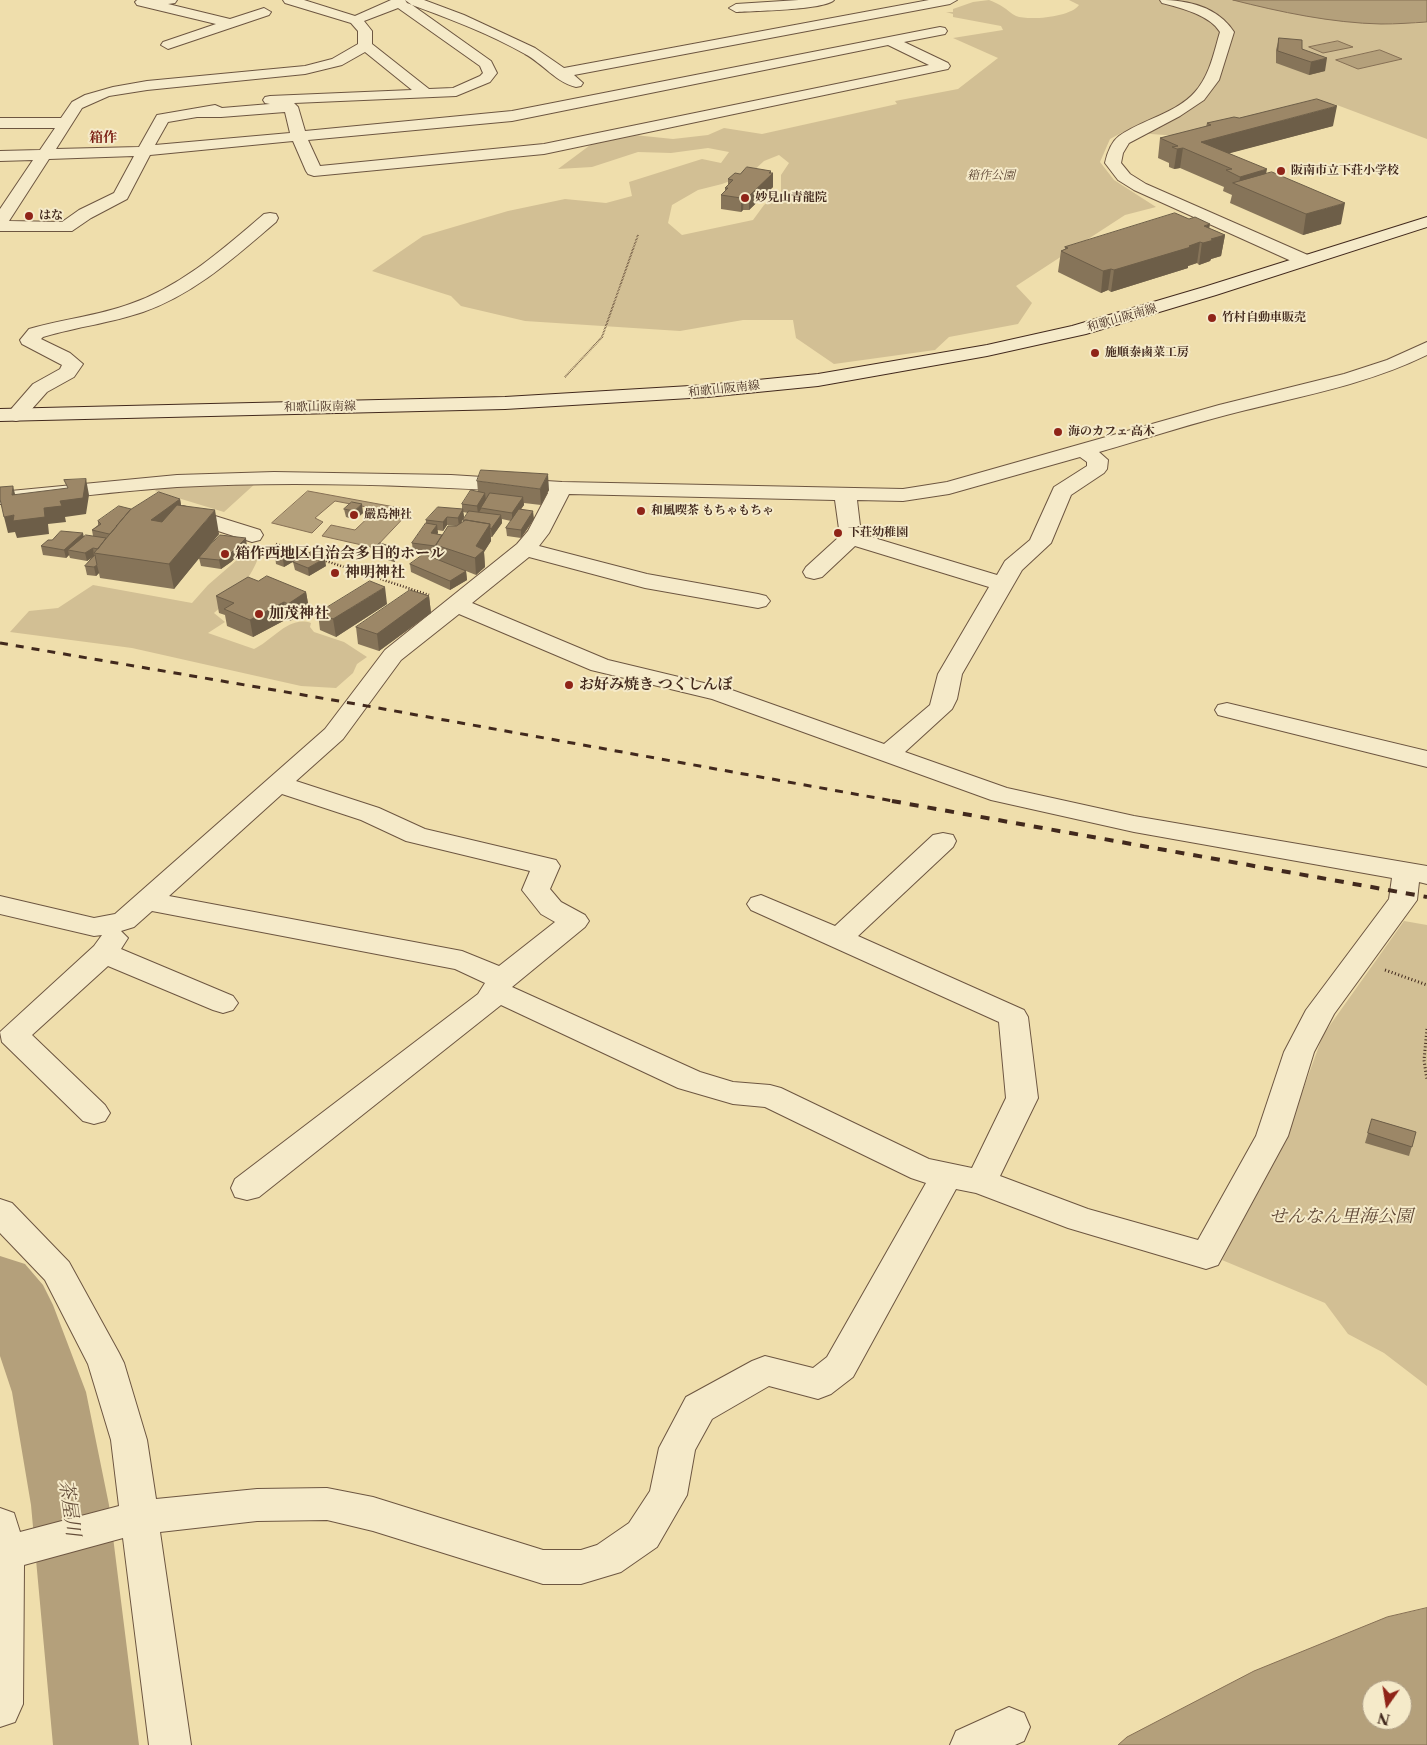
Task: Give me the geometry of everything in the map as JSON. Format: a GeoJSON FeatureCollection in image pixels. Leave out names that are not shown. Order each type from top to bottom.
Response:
{"type":"FeatureCollection","features":[{"type":"Feature","properties":{"kind":"street"},"geometry":{"type":"LineString","coordinates":[[170,0],[142,2],[230,23]]}},
{"type":"Feature","properties":{"kind":"street"},"geometry":{"type":"LineString","coordinates":[[290,0],[356,20],[365,31],[365,45]]}},
{"type":"Feature","properties":{"kind":"street"},"geometry":{"type":"LineString","coordinates":[[817,24],[804,19],[737,14],[827,0]]}},
{"type":"Feature","properties":{"kind":"street"},"geometry":{"type":"LineString","coordinates":[[560,73],[817,24],[896,5],[950,0]]}},
{"type":"Feature","properties":{"kind":"street"},"geometry":{"type":"LineString","coordinates":[[1167,0],[1188,6],[1221,22],[1226,32],[1212,80],[1199,97],[1175,113],[1123,140],[1115,153],[1113,164],[1124,177],[1140,187],[1304,260]]}},
{"type":"Feature","properties":{"kind":"street"},"geometry":{"type":"LineString","coordinates":[[356,20],[402,1],[495,33],[536,54],[560,73],[615,109]]}},
{"type":"Feature","properties":{"kind":"street"},"geometry":{"type":"LineString","coordinates":[[0,226],[66,227],[85,214],[121,196],[162,118],[275,99],[456,92],[485,79],[490,73],[486,64],[402,1]]}},
{"type":"Feature","properties":{"kind":"street"},"geometry":{"type":"LineString","coordinates":[[0,156],[44,156],[145,151],[512,116],[940,30],[896,5]]}},
{"type":"Feature","properties":{"kind":"street"},"geometry":{"type":"LineString","coordinates":[[168,45],[264,12]]}},
{"type":"Feature","properties":{"kind":"street"},"geometry":{"type":"LineString","coordinates":[[732,40],[795,72]]}},
{"type":"Feature","properties":{"kind":"street"},"geometry":{"type":"LineString","coordinates":[[197,112],[221,114],[291,107],[299,136],[314,171],[544,149],[943,66],[890,41]]}},
{"type":"Feature","properties":{"kind":"street"},"geometry":{"type":"LineString","coordinates":[[365,45],[425,94]]}},
{"type":"Feature","properties":{"kind":"street"},"geometry":{"type":"LineString","coordinates":[[0,222],[77,105],[88,98],[133,86],[244,77],[325,67],[342,61],[365,45]]}},
{"type":"Feature","properties":{"kind":"street"},"geometry":{"type":"LineString","coordinates":[[812,81],[830,90]]}},
{"type":"Feature","properties":{"kind":"street"},"geometry":{"type":"LineString","coordinates":[[630,118],[646,127]]}},
{"type":"Feature","properties":{"kind":"street"},"geometry":{"type":"LineString","coordinates":[[0,123],[65,123]]}},
{"type":"Feature","properties":{"kind":"street"},"geometry":{"type":"LineString","coordinates":[[0,190],[21,190]]}},
{"type":"Feature","properties":{"kind":"street"},"geometry":{"type":"LineString","coordinates":[[8,415],[40,388],[67,373],[73,364],[63,356],[29,340],[36,333],[111,315],[138,307],[166,295],[219,263],[270,218]]}},
{"type":"Feature","properties":{"kind":"street","name":"和歌山阪南線"},"geometry":{"type":"LineString","coordinates":[[8,415],[544,402],[676,394],[810,381],[948,358],[1074,331],[1147,311],[1427,222]]}},
{"type":"Feature","properties":{"kind":"street"},"geometry":{"type":"LineString","coordinates":[[0,498],[177,481],[274,478],[451,482],[562,488],[903,495],[949,488],[1226,409],[1351,378],[1394,364],[1427,348]]}},
{"type":"Feature","properties":{"kind":"street"},"geometry":{"type":"LineString","coordinates":[[887,754],[940,709],[946,699],[950,674],[1013,566],[1040,543],[1062,492],[1097,468],[1098,460],[1083,450]]}},
{"type":"Feature","properties":{"kind":"street"},"geometry":{"type":"LineString","coordinates":[[108,487],[252,536]]}},
{"type":"Feature","properties":{"kind":"street"},"geometry":{"type":"LineString","coordinates":[[94,1113],[13,1036],[104,953],[124,921],[334,734],[394,655],[525,549],[538,533],[562,488]]}},
{"type":"Feature","properties":{"kind":"street"},"geometry":{"type":"LineString","coordinates":[[845,494],[851,538]]}},
{"type":"Feature","properties":{"kind":"street"},"geometry":{"type":"LineString","coordinates":[[851,538],[1003,584]]}},
{"type":"Feature","properties":{"kind":"street"},"geometry":{"type":"LineString","coordinates":[[814,572],[851,538]]}},
{"type":"Feature","properties":{"kind":"street"},"geometry":{"type":"LineString","coordinates":[[525,549],[645,580],[758,601]]}},
{"type":"Feature","properties":{"kind":"street"},"geometry":{"type":"LineString","coordinates":[[147,901],[462,961],[499,985],[688,1080],[733,1093],[770,1096],[922,1170],[964,1178],[1080,1219],[1206,1256],[1272,1136],[1298,1052],[1321,1010],[1403,900],[1422,869],[1134,824],[1000,794],[720,694],[600,665],[456,604]]}},
{"type":"Feature","properties":{"kind":"street"},"geometry":{"type":"LineString","coordinates":[[1227,710],[1427,759]]}},
{"type":"Feature","properties":{"kind":"street"},"geometry":{"type":"LineString","coordinates":[[247,1188],[489,1001],[499,985],[575,921],[551,908],[536,890],[546,866],[416,835],[370,814],[278,784]]}},
{"type":"Feature","properties":{"kind":"street"},"geometry":{"type":"LineString","coordinates":[[838,939],[943,841]]}},
{"type":"Feature","properties":{"kind":"street"},"geometry":{"type":"LineString","coordinates":[[0,1708],[2,1704],[12,1541],[127,1521],[257,1505],[327,1504],[373,1514],[543,1567],[581,1567],[606,1560],[642,1534],[668,1495],[677,1448],[699,1408],[766,1371],[818,1384],[840,1367],[964,1178],[1022,1098],[1013,1017],[760,904]]}},
{"type":"Feature","properties":{"kind":"street"},"geometry":{"type":"LineString","coordinates":[[0,905],[94,927],[124,921]]}},
{"type":"Feature","properties":{"kind":"street"},"geometry":{"type":"LineString","coordinates":[[104,953],[223,1002]]}},
{"type":"Feature","properties":{"kind":"street"},"geometry":{"type":"LineString","coordinates":[[0,1212],[57,1270],[106,1363],[130,1440],[127,1521],[170,1745]]}},
{"type":"Feature","properties":{"kind":"street"},"geometry":{"type":"LineString","coordinates":[[971,1745],[1009,1727]]}},
{"type":"Feature","properties":{"kind":"path"},"geometry":{"type":"LineString","coordinates":[[561,380],[602,337],[638,235]]}},
{"type":"Feature","properties":{"kind":"path"},"geometry":{"type":"LineString","coordinates":[[252,536],[456,604]]}},
{"type":"Feature","properties":{"kind":"path"},"geometry":{"type":"LineString","coordinates":[[1358,960],[1427,985]]}},
{"type":"Feature","properties":{"kind":"path"},"geometry":{"type":"LineString","coordinates":[[1427,1029],[1424,1060],[1427,1080]]}},
{"type":"Feature","properties":{"kind":"green space","name":"箱作公園"},"geometry":{"type":"Polygon","coordinates":[[[989,0],[1016,16],[1040,18],[1068,12],[1079,5],[1069,0],[1239,0],[1390,24],[1427,23],[1427,139],[1337,105],[1324,104],[1179,136],[1123,132],[1110,139],[1100,162],[1114,180],[1156,207],[1125,215],[1016,286],[1032,303],[1018,324],[949,337],[935,350],[834,364],[796,338],[793,320],[743,320],[680,331],[525,321],[461,306],[451,296],[372,271],[423,236],[508,211],[565,199],[606,203],[632,196],[629,182],[702,159],[721,163],[729,152],[708,148],[671,153],[638,152],[592,167],[558,169],[601,137],[634,135],[673,139],[708,135],[724,128],[762,134],[897,104],[895,101],[958,89],[998,58],[953,38],[1003,30],[1001,26],[953,17],[953,14],[946,12],[953,12],[953,9],[973,2],[989,0]],[[779,155],[764,161],[751,173],[722,184],[698,190],[672,205],[668,223],[682,235],[753,220],[764,205],[781,192],[781,175],[789,163],[779,155]]]}},
{"type":"Feature","properties":{"kind":"green space"},"geometry":{"type":"Polygon","coordinates":[[[257,482],[224,512],[155,491],[159,486],[257,482]]]}},
{"type":"Feature","properties":{"kind":"green space"},"geometry":{"type":"Polygon","coordinates":[[[253,546],[261,550],[253,569],[236,592],[214,613],[225,622],[208,633],[254,649],[288,626],[303,621],[311,623],[310,627],[314,632],[344,642],[367,657],[357,664],[353,673],[336,688],[301,686],[132,648],[10,632],[29,611],[58,608],[93,585],[192,603],[208,585],[253,546]]]}},
{"type":"Feature","properties":{"kind":"green space","name":"せんなん里海公園"},"geometry":{"type":"Polygon","coordinates":[[[1404,921],[1427,925],[1427,1386],[1384,1353],[1348,1334],[1325,1303],[1222,1260],[1284,1142],[1323,1035],[1404,921]]]}},
{"type":"Feature","properties":{"kind":"shaded area"},"geometry":{"type":"Polygon","coordinates":[[[1233,0],[1427,0],[1427,22],[1381,24],[1344,22],[1288,13],[1233,0]]]}},
{"type":"Feature","properties":{"kind":"shaded area"},"geometry":{"type":"Polygon","coordinates":[[[1338,41],[1353,47],[1323,53],[1309,47],[1338,41]]]}},
{"type":"Feature","properties":{"kind":"shaded area"},"geometry":{"type":"Polygon","coordinates":[[[1380,50],[1402,59],[1358,69],[1336,60],[1380,50]]]}},
{"type":"Feature","properties":{"kind":"shaded area"},"geometry":{"type":"Polygon","coordinates":[[[308,491],[411,510],[375,548],[322,536],[331,525],[355,530],[377,509],[335,501],[315,518],[323,522],[312,533],[272,523],[308,491]]]}},
{"type":"Feature","properties":{"kind":"shaded area"},"geometry":{"type":"Polygon","coordinates":[[[1427,1608],[1427,1745],[1118,1745],[1127,1737],[1254,1671],[1387,1617],[1427,1608]]]}},
{"type":"Feature","properties":{"kind":"building"},"geometry":{"type":"Polygon","coordinates":[[[1279,38],[1302,40],[1302,49],[1327,58],[1311,62],[1278,51],[1279,38]]]}},
{"type":"Feature","properties":{"kind":"building"},"geometry":{"type":"Polygon","coordinates":[[[1317,99],[1337,106],[1201,142],[1267,169],[1240,177],[1226,170],[1232,169],[1183,148],[1177,149],[1172,147],[1178,146],[1160,138],[1211,125],[1207,123],[1234,117],[1239,118],[1317,99]]]}},
{"type":"Feature","properties":{"kind":"building"},"geometry":{"type":"Polygon","coordinates":[[[747,167],[773,173],[749,196],[741,198],[721,195],[733,180],[728,179],[735,173],[740,174],[747,167]]]}},
{"type":"Feature","properties":{"kind":"building"},"geometry":{"type":"Polygon","coordinates":[[[1272,172],[1345,203],[1306,214],[1233,183],[1272,172]]]}},
{"type":"Feature","properties":{"kind":"building"},"geometry":{"type":"Polygon","coordinates":[[[1175,213],[1189,219],[1195,217],[1210,224],[1204,226],[1225,235],[1114,270],[1103,271],[1061,251],[1068,248],[1065,247],[1175,213]]]}},
{"type":"Feature","properties":{"kind":"building"},"geometry":{"type":"Polygon","coordinates":[[[481,470],[548,474],[540,489],[477,481],[481,470]]]}},
{"type":"Feature","properties":{"kind":"building"},"geometry":{"type":"Polygon","coordinates":[[[86,479],[83,498],[60,501],[62,506],[44,508],[45,517],[13,521],[14,515],[4,517],[0,499],[0,487],[13,486],[12,495],[68,488],[64,480],[86,479]]]}},
{"type":"Feature","properties":{"kind":"building"},"geometry":{"type":"Polygon","coordinates":[[[471,490],[485,493],[477,506],[462,504],[471,490]]]}},
{"type":"Feature","properties":{"kind":"building"},"geometry":{"type":"Polygon","coordinates":[[[159,492],[180,499],[151,520],[162,522],[177,505],[215,510],[169,564],[94,553],[130,510],[159,492]]]}},
{"type":"Feature","properties":{"kind":"building"},"geometry":{"type":"Polygon","coordinates":[[[490,493],[523,497],[512,513],[481,508],[490,493]]]}},
{"type":"Feature","properties":{"kind":"building"},"geometry":{"type":"Polygon","coordinates":[[[352,502],[362,504],[354,511],[344,509],[352,502]]]}},
{"type":"Feature","properties":{"kind":"building"},"geometry":{"type":"Polygon","coordinates":[[[119,506],[131,509],[110,534],[92,530],[101,524],[98,521],[119,506]]]}},
{"type":"Feature","properties":{"kind":"building"},"geometry":{"type":"Polygon","coordinates":[[[438,507],[463,509],[458,518],[447,517],[443,522],[426,520],[438,507]]]}},
{"type":"Feature","properties":{"kind":"building"},"geometry":{"type":"Polygon","coordinates":[[[519,509],[533,511],[521,530],[506,528],[519,509]]]}},
{"type":"Feature","properties":{"kind":"building"},"geometry":{"type":"Polygon","coordinates":[[[469,511],[501,515],[491,529],[490,524],[463,520],[469,511]]]}},
{"type":"Feature","properties":{"kind":"building"},"geometry":{"type":"Polygon","coordinates":[[[466,520],[490,524],[476,546],[484,550],[475,558],[436,545],[448,526],[456,526],[466,520]]]}},
{"type":"Feature","properties":{"kind":"building"},"geometry":{"type":"Polygon","coordinates":[[[426,523],[437,525],[431,533],[442,535],[435,546],[412,543],[426,523]]]}},
{"type":"Feature","properties":{"kind":"building"},"geometry":{"type":"Polygon","coordinates":[[[61,531],[83,533],[64,550],[41,546],[48,540],[52,540],[61,531]]]}},
{"type":"Feature","properties":{"kind":"building"},"geometry":{"type":"Polygon","coordinates":[[[86,535],[106,538],[98,549],[93,548],[85,553],[68,550],[86,535]]]}},
{"type":"Feature","properties":{"kind":"building"},"geometry":{"type":"Polygon","coordinates":[[[220,535],[246,538],[230,554],[219,560],[199,558],[220,535]]]}},
{"type":"Feature","properties":{"kind":"building"},"geometry":{"type":"Polygon","coordinates":[[[380,543],[399,549],[393,554],[374,548],[380,543]]]}},
{"type":"Feature","properties":{"kind":"building"},"geometry":{"type":"Polygon","coordinates":[[[292,546],[300,549],[283,559],[275,555],[292,546]]]}},
{"type":"Feature","properties":{"kind":"building"},"geometry":{"type":"Polygon","coordinates":[[[311,552],[325,558],[308,568],[293,562],[311,552]]]}},
{"type":"Feature","properties":{"kind":"building"},"geometry":{"type":"Polygon","coordinates":[[[424,554],[466,571],[450,581],[410,564],[424,554]]]}},
{"type":"Feature","properties":{"kind":"building"},"geometry":{"type":"Polygon","coordinates":[[[95,555],[97,565],[94,567],[85,566],[95,555]]]}},
{"type":"Feature","properties":{"kind":"building"},"geometry":{"type":"Polygon","coordinates":[[[267,576],[306,592],[288,604],[284,602],[250,620],[224,609],[234,603],[216,596],[248,577],[258,581],[267,576]]]}},
{"type":"Feature","properties":{"kind":"building"},"geometry":{"type":"Polygon","coordinates":[[[370,581],[385,587],[333,619],[318,613],[370,581]]]}},
{"type":"Feature","properties":{"kind":"building"},"geometry":{"type":"Polygon","coordinates":[[[410,590],[429,596],[377,634],[356,627],[410,590]]]}},
{"type":"Feature","properties":{"kind":"building"},"geometry":{"type":"Polygon","coordinates":[[[1372,1119],[1416,1132],[1412,1147],[1368,1133],[1372,1119]]]}},
{"type":"Feature","properties":{"kind":"waterway","name":"茶屋川"},"geometry":{"type":"LineString","coordinates":[[0,1283],[18,1305],[49,1392],[70,1505],[96,1745]]}},
{"type":"Feature","properties":{"kind":"railway"},"geometry":{"type":"LineString","coordinates":[[0,643],[356,704],[899,802]]}},
{"type":"Feature","properties":{"kind":"railway"},"geometry":{"type":"LineString","coordinates":[[892,801],[1427,897]]}},
{"type":"Feature","properties":{"kind":"place","name":"阪南市立下荘小学校"},"geometry":{"type":"Point","coordinates":[1281,171]}},
{"type":"Feature","properties":{"kind":"place","name":"妙見山青龍院"},"geometry":{"type":"Point","coordinates":[745,198]}},
{"type":"Feature","properties":{"kind":"place","name":"はな"},"geometry":{"type":"Point","coordinates":[29,216]}},
{"type":"Feature","properties":{"kind":"place","name":"竹村自動車販売"},"geometry":{"type":"Point","coordinates":[1212,318]}},
{"type":"Feature","properties":{"kind":"place","name":"施順泰鹵菜工房"},"geometry":{"type":"Point","coordinates":[1095,353]}},
{"type":"Feature","properties":{"kind":"place","name":"海のカフェ 高木"},"geometry":{"type":"Point","coordinates":[1058,432]}},
{"type":"Feature","properties":{"kind":"place","name":"和風喫茶 もちゃもちゃ"},"geometry":{"type":"Point","coordinates":[641,511]}},
{"type":"Feature","properties":{"kind":"place","name":"嚴島神社"},"geometry":{"type":"Point","coordinates":[354,515]}},
{"type":"Feature","properties":{"kind":"place","name":"下荘幼稚園"},"geometry":{"type":"Point","coordinates":[838,533]}},
{"type":"Feature","properties":{"kind":"place","name":"箱作西地区自治会多目的ホール"},"geometry":{"type":"Point","coordinates":[225,554]}},
{"type":"Feature","properties":{"kind":"place","name":"神明神社"},"geometry":{"type":"Point","coordinates":[335,573]}},
{"type":"Feature","properties":{"kind":"place","name":"加茂神社"},"geometry":{"type":"Point","coordinates":[259,614]}},
{"type":"Feature","properties":{"kind":"place","name":"お好み焼き つくしんぼ"},"geometry":{"type":"Point","coordinates":[569,685]}},
{"type":"Feature","properties":{"kind":"district","name":"箱作"},"geometry":{"type":"Point","coordinates":[103,138]}}]}
